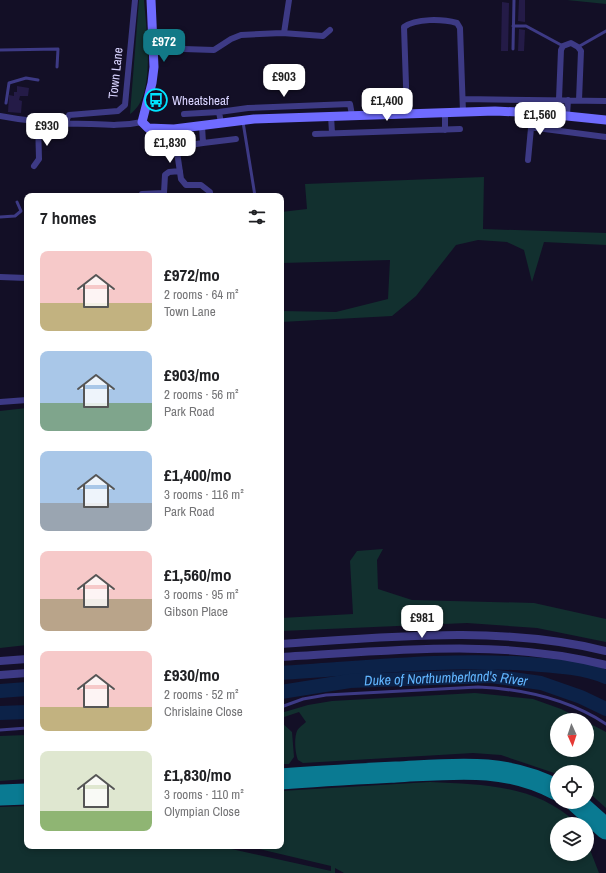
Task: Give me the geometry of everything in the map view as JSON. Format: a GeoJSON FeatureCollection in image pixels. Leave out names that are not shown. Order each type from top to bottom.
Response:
{"type":"FeatureCollection","features":[{"type":"Feature","properties":{"kind":"main road"},"geometry":{"type":"LineString","coordinates":[[151,0],[154,67],[152,83],[142,122],[148,128],[158,130],[243,120],[495,111],[567,115],[606,120]]}},
{"type":"Feature","properties":{"kind":"street","name":"Town Lane"},"geometry":{"type":"LineString","coordinates":[[67,124],[67,118],[70,115],[118,111],[125,105],[135,0]]}},
{"type":"Feature","properties":{"kind":"street"},"geometry":{"type":"LineString","coordinates":[[284,33],[289,0]]}},
{"type":"Feature","properties":{"kind":"street"},"geometry":{"type":"LineString","coordinates":[[407,114],[403,38],[404,27],[410,23],[452,21],[457,23],[460,28],[461,35],[463,112]]}},
{"type":"Feature","properties":{"kind":"street"},"geometry":{"type":"LineString","coordinates":[[153,48],[214,50],[231,39],[241,35],[284,33],[323,36],[330,30]]}},
{"type":"Feature","properties":{"kind":"street"},"geometry":{"type":"LineString","coordinates":[[559,100],[561,50],[563,46],[571,43],[578,47],[581,51],[579,100]]}},
{"type":"Feature","properties":{"kind":"street"},"geometry":{"type":"LineString","coordinates":[[463,99],[606,101]]}},
{"type":"Feature","properties":{"kind":"street"},"geometry":{"type":"LineString","coordinates":[[567,115],[568,100]]}},
{"type":"Feature","properties":{"kind":"street"},"geometry":{"type":"LineString","coordinates":[[184,114],[219,112],[248,108],[350,104],[352,115]]}},
{"type":"Feature","properties":{"kind":"street"},"geometry":{"type":"LineString","coordinates":[[219,112],[221,123]]}},
{"type":"Feature","properties":{"kind":"street"},"geometry":{"type":"LineString","coordinates":[[445,112],[445,130]]}},
{"type":"Feature","properties":{"kind":"street"},"geometry":{"type":"LineString","coordinates":[[537,128],[538,113]]}},
{"type":"Feature","properties":{"kind":"street"},"geometry":{"type":"LineString","coordinates":[[3,115],[38,122],[67,124],[122,126],[142,122]]}},
{"type":"Feature","properties":{"kind":"street"},"geometry":{"type":"LineString","coordinates":[[331,116],[332,133]]}},
{"type":"Feature","properties":{"kind":"street"},"geometry":{"type":"LineString","coordinates":[[34,166],[39,159],[38,122]]}},
{"type":"Feature","properties":{"kind":"street"},"geometry":{"type":"LineString","coordinates":[[202,126],[204,143]]}},
{"type":"Feature","properties":{"kind":"street"},"geometry":{"type":"LineString","coordinates":[[528,160],[531,128],[606,137]]}},
{"type":"Feature","properties":{"kind":"street"},"geometry":{"type":"LineString","coordinates":[[315,134],[460,129]]}},
{"type":"Feature","properties":{"kind":"street"},"geometry":{"type":"LineString","coordinates":[[210,193],[201,185],[186,185],[181,179],[177,152],[183,146],[236,139]]}},
{"type":"Feature","properties":{"kind":"street"},"geometry":{"type":"LineString","coordinates":[[164,193],[165,175],[169,172],[180,171]]}},
{"type":"Feature","properties":{"kind":"street"},"geometry":{"type":"LineString","coordinates":[[0,277],[24,278]]}},
{"type":"Feature","properties":{"kind":"street"},"geometry":{"type":"LineString","coordinates":[[0,402],[24,400]]}},
{"type":"Feature","properties":{"kind":"street"},"geometry":{"type":"LineString","coordinates":[[284,644],[410,637],[461,636],[525,639],[606,651]]}},
{"type":"Feature","properties":{"kind":"street"},"geometry":{"type":"LineString","coordinates":[[284,657],[447,648],[490,649],[527,652],[606,665]]}},
{"type":"Feature","properties":{"kind":"street"},"geometry":{"type":"LineString","coordinates":[[0,661],[24,659]]}},
{"type":"Feature","properties":{"kind":"street"},"geometry":{"type":"LineString","coordinates":[[0,674],[24,673]]}},
{"type":"Feature","properties":{"kind":"lane"},"geometry":{"type":"LineString","coordinates":[[513,49],[514,0]]}},
{"type":"Feature","properties":{"kind":"lane"},"geometry":{"type":"LineString","coordinates":[[514,26],[526,26],[563,46]]}},
{"type":"Feature","properties":{"kind":"lane"},"geometry":{"type":"LineString","coordinates":[[578,47],[606,32]]}},
{"type":"Feature","properties":{"kind":"lane"},"geometry":{"type":"LineString","coordinates":[[0,50],[58,49],[57,67]]}},
{"type":"Feature","properties":{"kind":"lane"},"geometry":{"type":"LineString","coordinates":[[6,103],[9,83],[26,78],[38,80]]}},
{"type":"Feature","properties":{"kind":"lane"},"geometry":{"type":"LineString","coordinates":[[243,120],[255,193]]}},
{"type":"Feature","properties":{"kind":"lane"},"geometry":{"type":"LineString","coordinates":[[0,217],[15,216],[21,211],[17,202]]}},
{"type":"Feature","properties":{"kind":"lane"},"geometry":{"type":"LineString","coordinates":[[284,706],[304,699],[326,695],[478,687],[500,688],[556,700],[593,716],[606,724]]}},
{"type":"Feature","properties":{"kind":"lane"},"geometry":{"type":"LineString","coordinates":[[0,730],[24,728]]}},
{"type":"Feature","properties":{"kind":"green space"},"geometry":{"type":"Polygon","coordinates":[[[139,0],[144,0],[148,44],[147,78],[144,93],[138,105],[130,114],[139,0]]]}},
{"type":"Feature","properties":{"kind":"green space"},"geometry":{"type":"Polygon","coordinates":[[[567,0],[606,0],[606,4],[567,0]]]}},
{"type":"Feature","properties":{"kind":"green space"},"geometry":{"type":"Polygon","coordinates":[[[484,177],[483,229],[606,233],[606,245],[544,242],[532,282],[524,250],[507,242],[478,240],[456,245],[416,296],[392,316],[284,322],[284,311],[336,312],[388,299],[390,260],[284,263],[284,212],[307,209],[305,184],[484,177]]]}},
{"type":"Feature","properties":{"kind":"green space"},"geometry":{"type":"Polygon","coordinates":[[[24,408],[24,645],[0,648],[0,411],[24,408]]]}},
{"type":"Feature","properties":{"kind":"green space"},"geometry":{"type":"Polygon","coordinates":[[[383,549],[377,560],[378,589],[412,600],[534,603],[606,619],[606,642],[537,628],[467,623],[284,631],[284,618],[353,614],[350,561],[357,551],[383,549]]]}},
{"type":"Feature","properties":{"kind":"green space"},"geometry":{"type":"Polygon","coordinates":[[[475,693],[533,699],[569,713],[550,713],[550,757],[594,757],[594,726],[606,732],[606,808],[594,797],[594,765],[550,765],[550,772],[501,755],[473,753],[303,763],[298,760],[297,757],[295,738],[300,727],[306,722],[299,712],[284,717],[284,712],[308,705],[332,701],[475,693]]]}},
{"type":"Feature","properties":{"kind":"green space"},"geometry":{"type":"Polygon","coordinates":[[[284,725],[292,732],[294,757],[289,764],[284,764],[284,725]]]}},
{"type":"Feature","properties":{"kind":"green space"},"geometry":{"type":"Polygon","coordinates":[[[24,735],[24,779],[0,781],[0,736],[24,735]]]}},
{"type":"Feature","properties":{"kind":"green space"},"geometry":{"type":"Polygon","coordinates":[[[430,782],[470,784],[508,789],[527,794],[550,804],[550,809],[558,809],[562,811],[569,817],[550,817],[550,861],[594,860],[599,873],[344,873],[335,868],[335,873],[0,873],[0,807],[24,806],[24,849],[232,849],[331,871],[331,866],[260,849],[284,849],[284,791],[430,782]]]}},
{"type":"Feature","properties":{"kind":"building"},"geometry":{"type":"Polygon","coordinates":[[[519,0],[525,0],[525,22],[518,21],[519,0]]]}},
{"type":"Feature","properties":{"kind":"building"},"geometry":{"type":"Polygon","coordinates":[[[502,2],[509,3],[508,51],[501,51],[502,2]]]}},
{"type":"Feature","properties":{"kind":"building"},"geometry":{"type":"Polygon","coordinates":[[[519,29],[525,30],[524,51],[518,51],[519,29]]]}},
{"type":"Feature","properties":{"kind":"building"},"geometry":{"type":"Polygon","coordinates":[[[17,86],[29,88],[28,96],[20,96],[19,100],[22,101],[21,113],[8,112],[9,95],[14,96],[14,92],[17,92],[17,86]]]}},
{"type":"Feature","properties":{"kind":"waterway"},"geometry":{"type":"LineString","coordinates":[[284,673],[405,664],[498,662],[568,668],[587,671],[606,677]]}},
{"type":"Feature","properties":{"kind":"waterway","name":"Duke of Northumberland's River"},"geometry":{"type":"LineString","coordinates":[[284,692],[350,681],[491,676],[541,683],[581,697],[606,709]]}},
{"type":"Feature","properties":{"kind":"waterway"},"geometry":{"type":"LineString","coordinates":[[0,691],[24,689]]}},
{"type":"Feature","properties":{"kind":"waterway","name":"Duke of Northumberland's River"},"geometry":{"type":"LineString","coordinates":[[0,713],[24,712]]}},
{"type":"Feature","properties":{"kind":"taxiway"},"geometry":{"type":"LineString","coordinates":[[284,779],[478,769],[518,775],[550,787]]}},
{"type":"Feature","properties":{"kind":"taxiway"},"geometry":{"type":"LineString","coordinates":[[0,795],[24,794]]}},
{"type":"Feature","properties":{"kind":"taxiway"},"geometry":{"type":"LineString","coordinates":[[584,809],[606,829]]}},
{"type":"Feature","properties":{"kind":"place","name":"Wheatsheaf"},"geometry":{"type":"Point","coordinates":[156,100]}}]}
